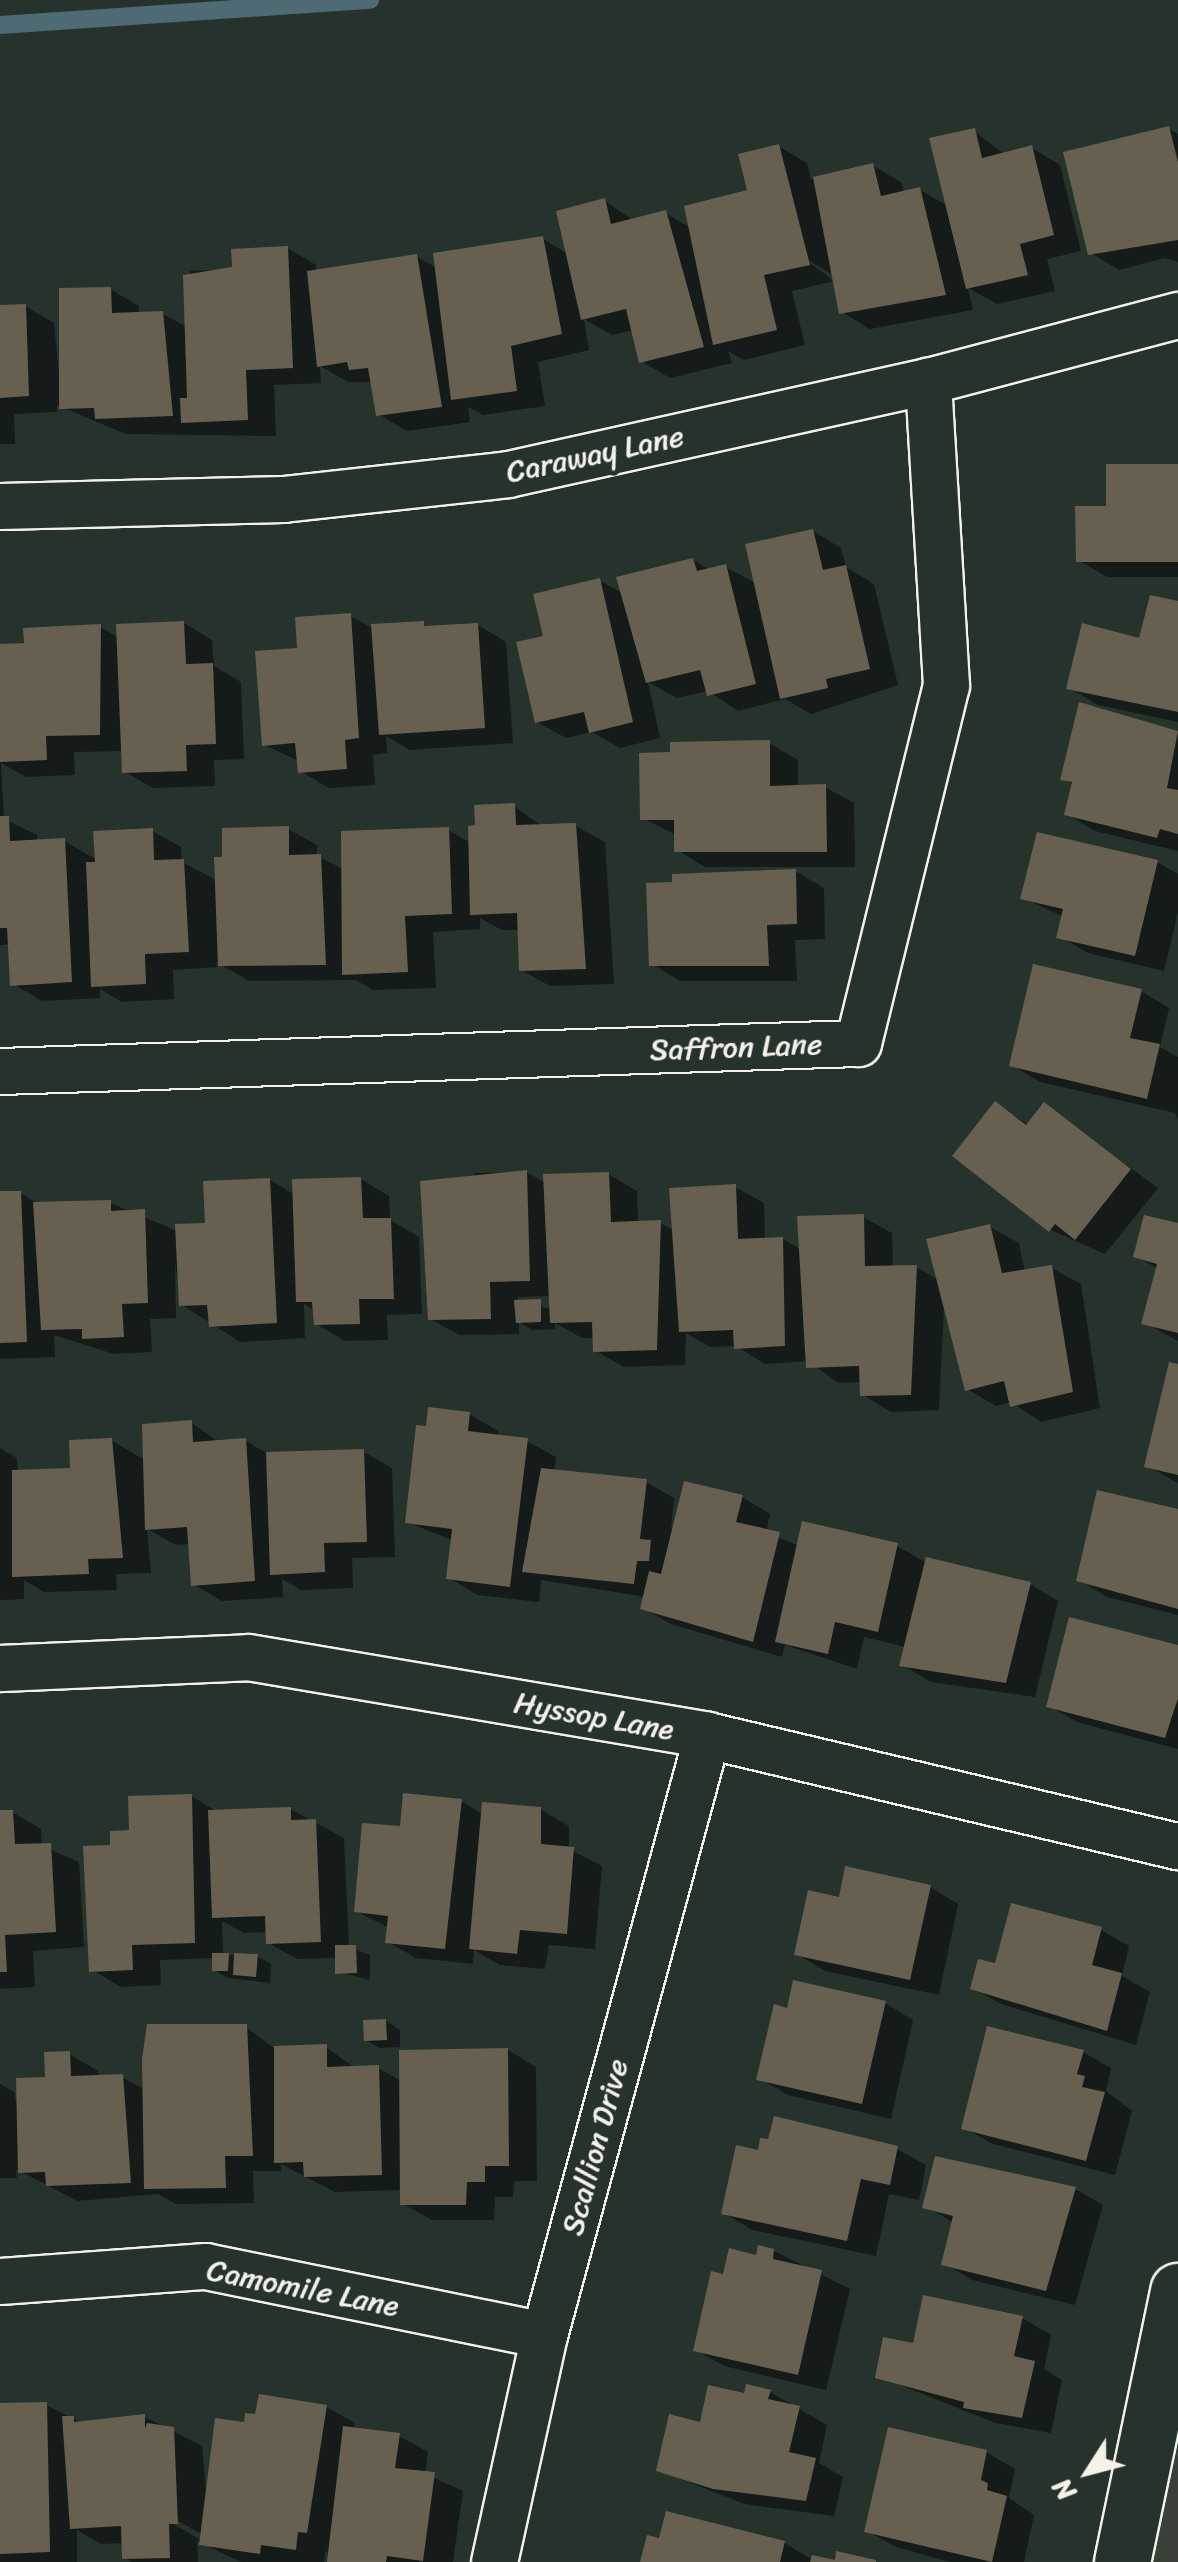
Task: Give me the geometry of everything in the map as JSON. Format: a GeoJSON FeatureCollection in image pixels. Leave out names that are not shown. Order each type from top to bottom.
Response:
{"type":"FeatureCollection","features":[{"type":"Feature","properties":{"kind":"street","name":"Caraway Lane"},"geometry":{"type":"LineString","coordinates":[[0,506],[284,498],[508,474],[928,381],[1178,315]]}},
{"type":"Feature","properties":{"kind":"street","name":"Saffron Lane"},"geometry":{"type":"LineString","coordinates":[[0,1071],[858,1043],[946,685],[928,381]]}},
{"type":"Feature","properties":{"kind":"street","name":"Hyssop Lane"},"geometry":{"type":"LineString","coordinates":[[0,1668],[248,1657],[708,1735],[1178,1846]]}},
{"type":"Feature","properties":{"kind":"street","name":"Scallion Drive"},"geometry":{"type":"LineString","coordinates":[[494,2562],[544,2335],[708,1735]]}},
{"type":"Feature","properties":{"kind":"street","name":"Camomile Lane"},"geometry":{"type":"LineString","coordinates":[[0,2281],[205,2266],[544,2335]]}},
{"type":"Feature","properties":{"kind":"street"},"geometry":{"type":"LineString","coordinates":[[1122,2562],[1178,2291]]}},
{"type":"Feature","properties":{"kind":"shaded area"},"geometry":{"type":"Polygon","coordinates":[[[1178,2446],[1178,2562],[1149,2562],[1178,2446]]]}},
{"type":"Feature","properties":{"kind":"building"},"geometry":{"type":"Polygon","coordinates":[[[1169,126],[1178,162],[1178,240],[1088,255],[1063,152],[1169,126]]]}},
{"type":"Feature","properties":{"kind":"building"},"geometry":{"type":"Polygon","coordinates":[[[975,128],[982,158],[1032,145],[1054,235],[1020,244],[1028,275],[966,289],[929,138],[975,128]]]}},
{"type":"Feature","properties":{"kind":"building"},"geometry":{"type":"Polygon","coordinates":[[[779,144],[810,265],[764,275],[777,330],[713,345],[684,206],[747,190],[738,154],[779,144]]]}},
{"type":"Feature","properties":{"kind":"building"},"geometry":{"type":"Polygon","coordinates":[[[873,163],[881,196],[920,187],[946,295],[839,314],[813,177],[873,163]]]}},
{"type":"Feature","properties":{"kind":"building"},"geometry":{"type":"Polygon","coordinates":[[[605,198],[611,224],[666,210],[704,347],[639,363],[626,309],[581,320],[556,211],[605,198]]]}},
{"type":"Feature","properties":{"kind":"building"},"geometry":{"type":"Polygon","coordinates":[[[543,236],[562,334],[511,346],[517,391],[451,400],[433,253],[543,236]]]}},
{"type":"Feature","properties":{"kind":"building"},"geometry":{"type":"Polygon","coordinates":[[[288,246],[293,368],[246,370],[248,420],[181,423],[180,398],[187,398],[183,275],[232,267],[231,249],[288,246]]]}},
{"type":"Feature","properties":{"kind":"building"},"geometry":{"type":"Polygon","coordinates":[[[417,254],[442,407],[376,416],[368,368],[349,370],[347,362],[317,367],[307,271],[417,254]]]}},
{"type":"Feature","properties":{"kind":"building"},"geometry":{"type":"Polygon","coordinates":[[[111,287],[112,313],[163,311],[173,416],[95,419],[94,408],[59,409],[59,288],[111,287]]]}},
{"type":"Feature","properties":{"kind":"building"},"geometry":{"type":"Polygon","coordinates":[[[26,304],[29,396],[0,398],[0,305],[26,304]]]}},
{"type":"Feature","properties":{"kind":"building"},"geometry":{"type":"Polygon","coordinates":[[[1106,464],[1178,464],[1178,562],[1076,562],[1075,506],[1106,506],[1106,464]]]}},
{"type":"Feature","properties":{"kind":"building"},"geometry":{"type":"Polygon","coordinates":[[[813,529],[823,570],[846,565],[870,669],[826,679],[828,688],[780,699],[745,544],[813,529]]]}},
{"type":"Feature","properties":{"kind":"building"},"geometry":{"type":"Polygon","coordinates":[[[693,558],[697,571],[726,564],[756,684],[707,696],[700,670],[646,683],[616,577],[693,558]]]}},
{"type":"Feature","properties":{"kind":"building"},"geometry":{"type":"Polygon","coordinates":[[[600,578],[633,722],[589,733],[584,712],[535,723],[516,642],[543,636],[533,594],[600,578]]]}},
{"type":"Feature","properties":{"kind":"building"},"geometry":{"type":"Polygon","coordinates":[[[1150,595],[1178,601],[1178,712],[1066,689],[1082,623],[1139,638],[1150,595]]]}},
{"type":"Feature","properties":{"kind":"building"},"geometry":{"type":"Polygon","coordinates":[[[351,613],[359,738],[345,740],[347,769],[298,773],[295,743],[262,746],[255,651],[297,648],[295,617],[351,613]]]}},
{"type":"Feature","properties":{"kind":"building"},"geometry":{"type":"Polygon","coordinates":[[[184,621],[186,664],[213,663],[216,744],[186,745],[187,771],[122,773],[116,624],[184,621]]]}},
{"type":"Feature","properties":{"kind":"building"},"geometry":{"type":"Polygon","coordinates":[[[424,621],[424,626],[478,623],[485,728],[379,735],[371,624],[424,621]]]}},
{"type":"Feature","properties":{"kind":"building"},"geometry":{"type":"Polygon","coordinates":[[[101,624],[100,735],[46,736],[47,760],[0,762],[0,644],[24,643],[23,628],[101,624]]]}},
{"type":"Feature","properties":{"kind":"building"},"geometry":{"type":"Polygon","coordinates":[[[1079,702],[1178,731],[1167,788],[1178,790],[1178,834],[1160,829],[1157,838],[1064,815],[1072,782],[1060,780],[1079,702]]]}},
{"type":"Feature","properties":{"kind":"building"},"geometry":{"type":"Polygon","coordinates":[[[770,740],[770,786],[826,784],[827,852],[674,852],[674,820],[640,820],[639,753],[670,752],[670,742],[770,740]]]}},
{"type":"Feature","properties":{"kind":"building"},"geometry":{"type":"Polygon","coordinates":[[[515,803],[516,825],[576,823],[586,969],[519,971],[517,913],[470,915],[468,826],[475,825],[474,805],[515,803]]]}},
{"type":"Feature","properties":{"kind":"building"},"geometry":{"type":"Polygon","coordinates":[[[0,816],[9,816],[10,841],[65,838],[72,982],[10,986],[7,928],[0,928],[0,816]]]}},
{"type":"Feature","properties":{"kind":"building"},"geometry":{"type":"Polygon","coordinates":[[[289,826],[289,855],[321,854],[326,965],[218,966],[214,857],[222,857],[222,828],[289,826]]]}},
{"type":"Feature","properties":{"kind":"building"},"geometry":{"type":"Polygon","coordinates":[[[449,827],[452,914],[405,916],[408,972],[342,975],[341,831],[449,827]]]}},
{"type":"Feature","properties":{"kind":"building"},"geometry":{"type":"Polygon","coordinates":[[[153,828],[154,860],[184,859],[189,952],[145,954],[146,984],[91,987],[86,862],[95,862],[93,831],[153,828]]]}},
{"type":"Feature","properties":{"kind":"building"},"geometry":{"type":"Polygon","coordinates":[[[1037,832],[1158,860],[1135,956],[1056,938],[1063,909],[1020,899],[1037,832]]]}},
{"type":"Feature","properties":{"kind":"building"},"geometry":{"type":"Polygon","coordinates":[[[796,869],[797,924],[767,925],[769,966],[649,966],[646,883],[672,882],[672,874],[796,869]]]}},
{"type":"Feature","properties":{"kind":"building"},"geometry":{"type":"Polygon","coordinates":[[[1033,964],[1142,989],[1130,1038],[1160,1044],[1147,1099],[1009,1066],[1033,964]]]}},
{"type":"Feature","properties":{"kind":"building"},"geometry":{"type":"Polygon","coordinates":[[[995,1101],[1026,1125],[1044,1102],[1131,1169],[1075,1240],[1055,1224],[1049,1232],[952,1156],[995,1101]]]}},
{"type":"Feature","properties":{"kind":"building"},"geometry":{"type":"Polygon","coordinates":[[[527,1170],[530,1281],[490,1282],[491,1319],[428,1320],[420,1181],[527,1170]]]}},
{"type":"Feature","properties":{"kind":"building"},"geometry":{"type":"Polygon","coordinates":[[[609,1172],[611,1222],[661,1220],[657,1350],[593,1352],[592,1322],[550,1323],[543,1174],[609,1172]]]}},
{"type":"Feature","properties":{"kind":"building"},"geometry":{"type":"Polygon","coordinates":[[[361,1177],[363,1218],[391,1218],[394,1299],[359,1299],[360,1324],[314,1325],[312,1302],[296,1302],[292,1179],[361,1177]]]}},
{"type":"Feature","properties":{"kind":"building"},"geometry":{"type":"Polygon","coordinates":[[[270,1178],[277,1323],[209,1327],[207,1305],[179,1306],[175,1224],[205,1223],[203,1181],[270,1178]]]}},
{"type":"Feature","properties":{"kind":"building"},"geometry":{"type":"Polygon","coordinates":[[[736,1184],[738,1239],[783,1237],[785,1346],[734,1349],[733,1330],[679,1332],[669,1188],[736,1184]]]}},
{"type":"Feature","properties":{"kind":"building"},"geometry":{"type":"Polygon","coordinates":[[[0,1191],[21,1191],[27,1342],[0,1343],[0,1191]]]}},
{"type":"Feature","properties":{"kind":"building"},"geometry":{"type":"Polygon","coordinates":[[[111,1200],[111,1211],[145,1209],[148,1303],[122,1304],[124,1337],[82,1339],[82,1329],[41,1330],[33,1202],[111,1200]]]}},
{"type":"Feature","properties":{"kind":"building"},"geometry":{"type":"Polygon","coordinates":[[[864,1214],[865,1266],[917,1265],[911,1395],[860,1396],[859,1366],[806,1368],[797,1216],[864,1214]]]}},
{"type":"Feature","properties":{"kind":"building"},"geometry":{"type":"Polygon","coordinates":[[[1144,1215],[1178,1223],[1178,1333],[1141,1324],[1157,1264],[1133,1257],[1144,1215]]]}},
{"type":"Feature","properties":{"kind":"building"},"geometry":{"type":"Polygon","coordinates":[[[990,1224],[1002,1273],[1052,1265],[1073,1392],[1010,1407],[1004,1381],[965,1391],[926,1239],[990,1224]]]}},
{"type":"Feature","properties":{"kind":"building"},"geometry":{"type":"Polygon","coordinates":[[[541,1299],[541,1322],[516,1323],[514,1300],[541,1299]]]}},
{"type":"Feature","properties":{"kind":"building"},"geometry":{"type":"Polygon","coordinates":[[[1169,1362],[1178,1364],[1178,1475],[1144,1467],[1169,1362]]]}},
{"type":"Feature","properties":{"kind":"building"},"geometry":{"type":"Polygon","coordinates":[[[428,1407],[470,1412],[468,1431],[528,1438],[510,1587],[446,1579],[452,1529],[405,1523],[416,1425],[426,1426],[428,1407]]]}},
{"type":"Feature","properties":{"kind":"building"},"geometry":{"type":"Polygon","coordinates":[[[192,1420],[193,1442],[246,1438],[255,1581],[191,1586],[187,1527],[145,1530],[142,1424],[192,1420]]]}},
{"type":"Feature","properties":{"kind":"building"},"geometry":{"type":"Polygon","coordinates":[[[112,1438],[123,1558],[88,1559],[89,1574],[12,1577],[12,1470],[70,1468],[69,1440],[112,1438]]]}},
{"type":"Feature","properties":{"kind":"building"},"geometry":{"type":"Polygon","coordinates":[[[364,1449],[367,1542],[324,1543],[325,1572],[270,1575],[266,1452],[364,1449]]]}},
{"type":"Feature","properties":{"kind":"building"},"geometry":{"type":"Polygon","coordinates":[[[541,1468],[647,1479],[640,1539],[651,1540],[649,1561],[637,1561],[634,1584],[522,1572],[541,1468]]]}},
{"type":"Feature","properties":{"kind":"building"},"geometry":{"type":"Polygon","coordinates":[[[684,1481],[743,1495],[736,1522],[780,1532],[753,1642],[640,1609],[649,1571],[661,1574],[684,1481]]]}},
{"type":"Feature","properties":{"kind":"building"},"geometry":{"type":"Polygon","coordinates":[[[1097,1490],[1178,1509],[1178,1609],[1076,1581],[1097,1490]]]}},
{"type":"Feature","properties":{"kind":"building"},"geometry":{"type":"Polygon","coordinates":[[[802,1521],[898,1543],[878,1632],[835,1622],[828,1654],[775,1642],[802,1521]]]}},
{"type":"Feature","properties":{"kind":"building"},"geometry":{"type":"Polygon","coordinates":[[[926,1557],[1031,1582],[1006,1683],[899,1666],[926,1557]]]}},
{"type":"Feature","properties":{"kind":"building"},"geometry":{"type":"Polygon","coordinates":[[[1069,1617],[1178,1645],[1178,1698],[1165,1738],[1046,1707],[1069,1617]]]}},
{"type":"Feature","properties":{"kind":"building"},"geometry":{"type":"Polygon","coordinates":[[[403,1793],[462,1799],[445,1949],[385,1943],[388,1916],[354,1912],[362,1823],[400,1826],[403,1793]]]}},
{"type":"Feature","properties":{"kind":"building"},"geometry":{"type":"Polygon","coordinates":[[[192,1794],[195,1943],[132,1945],[133,1970],[89,1972],[83,1846],[110,1845],[110,1831],[129,1830],[128,1796],[192,1794]]]}},
{"type":"Feature","properties":{"kind":"building"},"geometry":{"type":"Polygon","coordinates":[[[482,1802],[541,1807],[541,1844],[574,1847],[567,1934],[520,1930],[517,1954],[469,1949],[482,1802]]]}},
{"type":"Feature","properties":{"kind":"building"},"geometry":{"type":"Polygon","coordinates":[[[291,1807],[291,1820],[316,1819],[321,1942],[266,1944],[265,1916],[212,1918],[208,1810],[291,1807]]]}},
{"type":"Feature","properties":{"kind":"building"},"geometry":{"type":"Polygon","coordinates":[[[0,1810],[13,1810],[15,1844],[51,1843],[56,1932],[5,1935],[7,1972],[0,1972],[0,1810]]]}},
{"type":"Feature","properties":{"kind":"building"},"geometry":{"type":"Polygon","coordinates":[[[845,1866],[931,1885],[910,1980],[794,1955],[808,1890],[839,1897],[845,1866]]]}},
{"type":"Feature","properties":{"kind":"building"},"geometry":{"type":"Polygon","coordinates":[[[1011,1903],[1102,1927],[1092,1965],[1122,1973],[1107,2031],[970,1989],[978,1959],[995,1963],[1011,1903]]]}},
{"type":"Feature","properties":{"kind":"building"},"geometry":{"type":"Polygon","coordinates":[[[335,1945],[356,1945],[357,1973],[335,1974],[335,1945]]]}},
{"type":"Feature","properties":{"kind":"building"},"geometry":{"type":"Polygon","coordinates":[[[212,1953],[229,1953],[228,1971],[212,1971],[212,1953]]]}},
{"type":"Feature","properties":{"kind":"building"},"geometry":{"type":"Polygon","coordinates":[[[234,1953],[258,1954],[256,1977],[233,1975],[234,1953]]]}},
{"type":"Feature","properties":{"kind":"building"},"geometry":{"type":"Polygon","coordinates":[[[793,1980],[886,2001],[862,2104],[756,2080],[774,2004],[787,2008],[793,1980]]]}},
{"type":"Feature","properties":{"kind":"building"},"geometry":{"type":"Polygon","coordinates":[[[386,2019],[387,2040],[364,2041],[363,2020],[386,2019]]]}},
{"type":"Feature","properties":{"kind":"building"},"geometry":{"type":"Polygon","coordinates":[[[147,2024],[247,2024],[253,2156],[225,2156],[226,2188],[144,2189],[142,2059],[147,2024]]]}},
{"type":"Feature","properties":{"kind":"building"},"geometry":{"type":"Polygon","coordinates":[[[987,2026],[1084,2050],[1077,2074],[1085,2076],[1082,2087],[1105,2092],[1086,2161],[961,2129],[987,2026]]]}},
{"type":"Feature","properties":{"kind":"building"},"geometry":{"type":"Polygon","coordinates":[[[327,2044],[327,2067],[379,2065],[382,2175],[304,2177],[303,2162],[274,2163],[274,2046],[327,2044]]]}},
{"type":"Feature","properties":{"kind":"building"},"geometry":{"type":"Polygon","coordinates":[[[508,2048],[509,2166],[485,2166],[485,2182],[467,2182],[466,2205],[400,2205],[399,2050],[508,2048]]]}},
{"type":"Feature","properties":{"kind":"building"},"geometry":{"type":"Polygon","coordinates":[[[70,2051],[71,2076],[123,2074],[131,2183],[46,2186],[45,2172],[18,2173],[16,2078],[45,2077],[44,2052],[70,2051]]]}},
{"type":"Feature","properties":{"kind":"building"},"geometry":{"type":"Polygon","coordinates":[[[774,2116],[898,2146],[890,2185],[861,2179],[847,2241],[721,2214],[736,2145],[758,2150],[760,2138],[768,2139],[774,2116]]]}},
{"type":"Feature","properties":{"kind":"building"},"geometry":{"type":"Polygon","coordinates":[[[935,2156],[1076,2187],[1046,2291],[941,2265],[953,2216],[922,2208],[935,2156]]]}},
{"type":"Feature","properties":{"kind":"building"},"geometry":{"type":"Polygon","coordinates":[[[758,2245],[774,2249],[773,2259],[822,2270],[798,2375],[693,2351],[711,2271],[723,2274],[729,2248],[756,2255],[758,2245]]]}},
{"type":"Feature","properties":{"kind":"building"},"geometry":{"type":"Polygon","coordinates":[[[923,2295],[1023,2316],[1014,2356],[1035,2361],[1022,2418],[963,2408],[964,2402],[875,2378],[883,2337],[913,2343],[923,2295]]]}},
{"type":"Feature","properties":{"kind":"building"},"geometry":{"type":"Polygon","coordinates":[[[746,2384],[771,2390],[768,2399],[800,2406],[789,2452],[816,2458],[806,2501],[713,2489],[656,2471],[669,2414],[700,2422],[708,2385],[744,2393],[746,2384]]]}},
{"type":"Feature","properties":{"kind":"building"},"geometry":{"type":"Polygon","coordinates":[[[259,2394],[327,2405],[307,2533],[298,2532],[296,2550],[261,2545],[260,2554],[199,2545],[215,2418],[244,2422],[245,2413],[255,2414],[259,2394]]]}},
{"type":"Feature","properties":{"kind":"building"},"geometry":{"type":"Polygon","coordinates":[[[47,2402],[50,2552],[0,2554],[0,2403],[47,2402]]]}},
{"type":"Feature","properties":{"kind":"building"},"geometry":{"type":"Polygon","coordinates":[[[145,2414],[145,2429],[147,2423],[174,2427],[178,2524],[169,2524],[170,2558],[122,2559],[121,2526],[70,2529],[62,2416],[74,2416],[74,2422],[145,2414]]]}},
{"type":"Feature","properties":{"kind":"building"},"geometry":{"type":"Polygon","coordinates":[[[343,2426],[400,2433],[395,2468],[435,2472],[423,2561],[387,2556],[386,2562],[327,2562],[343,2426]]]}},
{"type":"Feature","properties":{"kind":"building"},"geometry":{"type":"Polygon","coordinates":[[[888,2427],[987,2450],[981,2480],[988,2483],[987,2490],[1007,2496],[992,2562],[864,2532],[888,2427]]]}},
{"type":"Feature","properties":{"kind":"building"},"geometry":{"type":"Polygon","coordinates":[[[666,2511],[785,2541],[780,2562],[640,2562],[647,2535],[659,2538],[666,2511]]]}},
{"type":"Feature","properties":{"kind":"building"},"geometry":{"type":"Polygon","coordinates":[[[836,2551],[876,2562],[810,2562],[812,2555],[835,2560],[836,2551]]]}},
{"type":"Feature","properties":{"kind":"waterway"},"geometry":{"type":"LineString","coordinates":[[0,25],[370,0]]}}]}
